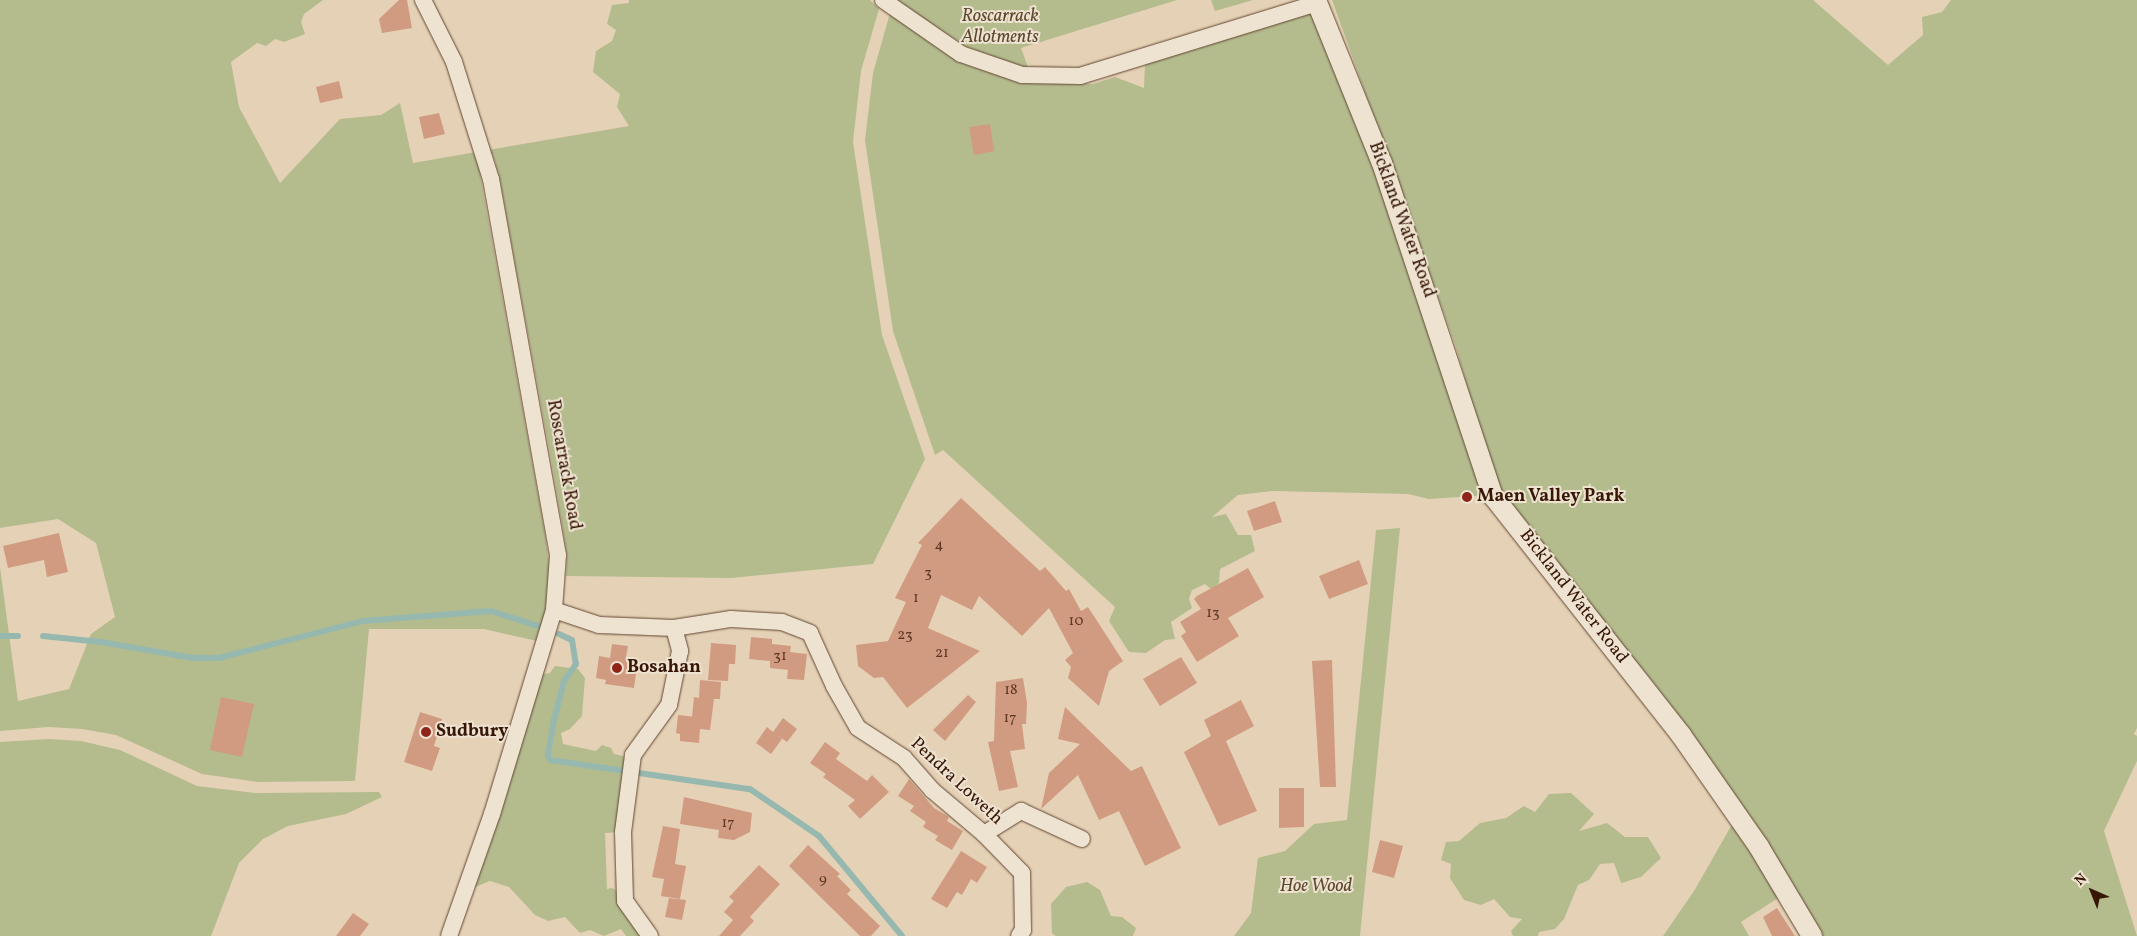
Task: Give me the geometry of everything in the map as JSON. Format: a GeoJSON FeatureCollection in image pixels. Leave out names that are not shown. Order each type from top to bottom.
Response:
{"type":"FeatureCollection","features":[{"type":"Feature","properties":{"kind":"street","name":"Roscarrack Road"},"geometry":{"type":"LineString","coordinates":[[423,0],[454,62],[490,180],[558,555],[554,610],[492,814],[449,936]]}},
{"type":"Feature","properties":{"kind":"street"},"geometry":{"type":"LineString","coordinates":[[883,0],[961,54],[1022,74],[1080,76],[1316,2]]}},
{"type":"Feature","properties":{"kind":"street","name":"Bickland Water Road"},"geometry":{"type":"LineString","coordinates":[[1316,2],[1382,163],[1493,496],[1681,735],[1759,847],[1812,936]]}},
{"type":"Feature","properties":{"kind":"street","name":"Pendra Loweth"},"geometry":{"type":"LineString","coordinates":[[554,610],[599,625],[674,628],[731,619],[782,622],[810,633],[834,686],[858,728],[904,758],[932,790],[984,834],[1022,874],[1022,930],[1020,936]]}},
{"type":"Feature","properties":{"kind":"street"},"geometry":{"type":"LineString","coordinates":[[650,936],[625,901],[623,832],[628,781],[633,755],[669,705],[680,651],[674,628]]}},
{"type":"Feature","properties":{"kind":"street"},"geometry":{"type":"LineString","coordinates":[[984,834],[1021,811],[1082,839]]}},
{"type":"Feature","properties":{"kind":"green space"},"geometry":{"type":"Polygon","coordinates":[[[0,0],[323,0],[304,14],[301,22],[305,34],[284,42],[275,39],[266,46],[257,43],[231,62],[239,107],[280,183],[340,119],[381,115],[400,103],[413,163],[476,152],[545,534],[550,572],[547,608],[537,641],[484,629],[369,629],[355,781],[257,782],[202,774],[116,735],[82,729],[48,727],[0,731],[0,567],[18,701],[69,689],[91,634],[115,617],[96,543],[58,519],[0,528],[0,0]]]}},
{"type":"Feature","properties":{"kind":"green space"},"geometry":{"type":"Polygon","coordinates":[[[629,0],[870,0],[879,9],[861,71],[853,142],[882,335],[925,459],[873,564],[731,578],[566,576],[567,554],[499,175],[493,155],[488,150],[629,126],[617,107],[620,94],[593,72],[596,51],[612,41],[616,30],[607,24],[612,5],[629,3],[629,0]]]}},
{"type":"Feature","properties":{"kind":"green space","name":"Roscarrack Allotments"},"geometry":{"type":"Polygon","coordinates":[[[894,0],[1177,0],[1021,48],[1029,70],[967,47],[894,0]]]}},
{"type":"Feature","properties":{"kind":"green space"},"geometry":{"type":"Polygon","coordinates":[[[1211,0],[1253,0],[1215,11],[1211,0]]]}},
{"type":"Feature","properties":{"kind":"green space"},"geometry":{"type":"Polygon","coordinates":[[[1332,0],[1813,0],[1888,65],[1923,35],[1922,17],[1942,12],[1951,0],[2137,0],[2137,728],[2134,734],[2137,736],[2137,761],[2104,831],[2137,936],[1812,936],[1759,847],[1493,496],[1475,413],[1455,344],[1332,0]]]}},
{"type":"Feature","properties":{"kind":"green space"},"geometry":{"type":"Polygon","coordinates":[[[1313,9],[1378,165],[1490,495],[1429,499],[1408,494],[1273,491],[1238,495],[1212,517],[1226,514],[1238,535],[1251,535],[1255,551],[1220,569],[1219,583],[1212,590],[1205,584],[1192,590],[1189,599],[1192,608],[1171,622],[1175,639],[1165,640],[1146,653],[1129,652],[1109,621],[1115,607],[943,450],[935,455],[893,331],[865,140],[873,73],[890,13],[1021,80],[1093,84],[1115,77],[1144,88],[1145,62],[1313,9]]]}},
{"type":"Feature","properties":{"kind":"green space","name":"Hoe Wood"},"geometry":{"type":"Polygon","coordinates":[[[1400,528],[1360,936],[1234,936],[1251,913],[1258,858],[1285,851],[1314,824],[1347,820],[1376,530],[1400,528]]]}},
{"type":"Feature","properties":{"kind":"green space"},"geometry":{"type":"Polygon","coordinates":[[[555,666],[578,669],[585,678],[582,716],[570,729],[561,733],[563,744],[596,751],[602,745],[611,748],[614,754],[623,756],[629,763],[621,832],[605,833],[607,889],[612,888],[622,894],[643,936],[626,936],[621,929],[604,936],[590,930],[580,933],[565,917],[548,921],[535,915],[509,887],[490,881],[468,890],[540,670],[544,674],[550,673],[555,666]]]}},
{"type":"Feature","properties":{"kind":"green space"},"geometry":{"type":"Polygon","coordinates":[[[49,739],[81,741],[120,750],[197,786],[255,793],[379,792],[382,797],[346,814],[288,826],[263,839],[239,863],[211,936],[0,936],[0,742],[49,739]]]}},
{"type":"Feature","properties":{"kind":"green space"},"geometry":{"type":"Polygon","coordinates":[[[1571,793],[1594,814],[1579,831],[1607,823],[1625,837],[1648,837],[1661,858],[1641,877],[1621,883],[1614,863],[1600,864],[1589,880],[1578,885],[1564,919],[1555,929],[1539,932],[1538,936],[1513,936],[1511,931],[1522,919],[1510,917],[1494,899],[1481,905],[1464,900],[1450,878],[1451,864],[1441,860],[1446,842],[1459,841],[1480,823],[1506,818],[1524,806],[1535,812],[1549,794],[1571,793]]]}},
{"type":"Feature","properties":{"kind":"green space"},"geometry":{"type":"Polygon","coordinates":[[[1734,821],[1781,896],[1741,922],[1749,936],[1663,936],[1694,891],[1734,821]]]}},
{"type":"Feature","properties":{"kind":"green space"},"geometry":{"type":"Polygon","coordinates":[[[1087,882],[1100,890],[1111,916],[1122,917],[1136,928],[1133,936],[1056,936],[1052,933],[1051,904],[1066,887],[1087,882]]]}},
{"type":"Feature","properties":{"kind":"building"},"geometry":{"type":"Polygon","coordinates":[[[399,0],[407,0],[412,28],[382,33],[379,19],[399,0]]]}},
{"type":"Feature","properties":{"kind":"building"},"geometry":{"type":"Polygon","coordinates":[[[339,81],[343,98],[320,103],[316,87],[339,81]]]}},
{"type":"Feature","properties":{"kind":"building"},"geometry":{"type":"Polygon","coordinates":[[[439,113],[445,134],[424,139],[419,117],[439,113]]]}},
{"type":"Feature","properties":{"kind":"building"},"geometry":{"type":"Polygon","coordinates":[[[990,124],[994,151],[974,155],[969,127],[990,124]]]}},
{"type":"Feature","properties":{"kind":"building"},"geometry":{"type":"Polygon","coordinates":[[[961,498],[1040,571],[1045,567],[1066,591],[1069,589],[1081,611],[1088,607],[1123,661],[1109,671],[1099,706],[1068,678],[1071,667],[1065,660],[1073,653],[1049,608],[1022,636],[979,596],[972,610],[941,595],[928,628],[980,651],[907,708],[883,677],[874,678],[858,666],[856,645],[888,641],[906,602],[895,598],[922,545],[918,543],[961,498]]]}},
{"type":"Feature","properties":{"kind":"building"},"geometry":{"type":"Polygon","coordinates":[[[1275,501],[1282,522],[1254,531],[1247,511],[1275,501]]]}},
{"type":"Feature","properties":{"kind":"building"},"geometry":{"type":"Polygon","coordinates":[[[59,533],[68,572],[47,577],[44,560],[8,568],[3,546],[59,533]]]}},
{"type":"Feature","properties":{"kind":"building"},"geometry":{"type":"Polygon","coordinates":[[[1359,560],[1368,584],[1329,599],[1319,576],[1359,560]]]}},
{"type":"Feature","properties":{"kind":"building"},"geometry":{"type":"Polygon","coordinates":[[[1248,568],[1264,597],[1228,618],[1239,636],[1197,662],[1181,636],[1186,632],[1180,622],[1201,609],[1194,599],[1197,596],[1248,568]]]}},
{"type":"Feature","properties":{"kind":"building"},"geometry":{"type":"Polygon","coordinates":[[[751,637],[772,639],[772,644],[791,646],[790,652],[807,654],[804,680],[787,679],[788,670],[770,668],[770,661],[749,659],[751,637]]]}},
{"type":"Feature","properties":{"kind":"building"},"geometry":{"type":"Polygon","coordinates":[[[711,643],[736,645],[735,664],[729,664],[728,681],[708,680],[711,643]]]}},
{"type":"Feature","properties":{"kind":"building","name":"Bosahan"},"geometry":{"type":"Polygon","coordinates":[[[612,644],[628,646],[626,657],[638,659],[634,688],[605,684],[606,680],[596,678],[599,656],[610,658],[612,644]]]}},
{"type":"Feature","properties":{"kind":"building"},"geometry":{"type":"Polygon","coordinates":[[[1181,657],[1197,683],[1160,706],[1143,679],[1181,657]]]}},
{"type":"Feature","properties":{"kind":"building"},"geometry":{"type":"Polygon","coordinates":[[[1332,660],[1336,787],[1320,787],[1312,661],[1332,660]]]}},
{"type":"Feature","properties":{"kind":"building"},"geometry":{"type":"Polygon","coordinates":[[[1023,678],[1027,703],[1026,724],[1022,724],[1025,749],[1010,751],[1018,787],[999,791],[988,742],[994,741],[996,682],[1023,678]]]}},
{"type":"Feature","properties":{"kind":"building"},"geometry":{"type":"Polygon","coordinates":[[[700,680],[721,682],[720,699],[714,699],[710,730],[700,729],[699,743],[680,741],[680,734],[676,733],[678,715],[692,716],[694,697],[699,698],[700,680]]]}},
{"type":"Feature","properties":{"kind":"building"},"geometry":{"type":"Polygon","coordinates":[[[968,695],[976,702],[945,741],[933,730],[968,695]]]}},
{"type":"Feature","properties":{"kind":"building"},"geometry":{"type":"Polygon","coordinates":[[[221,697],[254,704],[242,757],[210,750],[221,697]]]}},
{"type":"Feature","properties":{"kind":"building"},"geometry":{"type":"Polygon","coordinates":[[[1241,700],[1254,726],[1226,741],[1257,811],[1219,826],[1184,752],[1211,736],[1204,720],[1241,700]]]}},
{"type":"Feature","properties":{"kind":"building"},"geometry":{"type":"Polygon","coordinates":[[[1065,707],[1131,771],[1142,766],[1181,848],[1145,866],[1119,811],[1099,820],[1078,775],[1041,809],[1049,773],[1080,744],[1058,739],[1065,707]]]}},
{"type":"Feature","properties":{"kind":"building","name":"Sudbury"},"geometry":{"type":"Polygon","coordinates":[[[420,712],[442,719],[434,746],[440,748],[432,771],[404,762],[420,712]]]}},
{"type":"Feature","properties":{"kind":"building"},"geometry":{"type":"Polygon","coordinates":[[[783,718],[797,729],[787,742],[777,735],[782,739],[771,754],[756,743],[767,727],[773,732],[783,718]]]}},
{"type":"Feature","properties":{"kind":"building"},"geometry":{"type":"Polygon","coordinates":[[[825,742],[840,753],[836,759],[867,781],[872,775],[889,792],[860,819],[848,806],[855,800],[823,777],[826,774],[810,763],[825,742]]]}},
{"type":"Feature","properties":{"kind":"building"},"geometry":{"type":"Polygon","coordinates":[[[909,779],[934,808],[949,817],[947,821],[963,831],[952,850],[935,840],[938,836],[923,827],[926,822],[910,811],[914,806],[898,796],[909,779]]]}},
{"type":"Feature","properties":{"kind":"building"},"geometry":{"type":"Polygon","coordinates":[[[1279,788],[1304,788],[1304,827],[1279,828],[1279,788]]]}},
{"type":"Feature","properties":{"kind":"building"},"geometry":{"type":"Polygon","coordinates":[[[684,797],[752,813],[750,832],[734,840],[718,838],[719,830],[680,824],[684,797]]]}},
{"type":"Feature","properties":{"kind":"building"},"geometry":{"type":"Polygon","coordinates":[[[663,826],[680,829],[675,864],[686,866],[680,899],[661,896],[664,879],[652,877],[663,826]]]}},
{"type":"Feature","properties":{"kind":"building"},"geometry":{"type":"Polygon","coordinates":[[[1380,840],[1403,846],[1394,878],[1372,872],[1380,840]]]}},
{"type":"Feature","properties":{"kind":"building"},"geometry":{"type":"Polygon","coordinates":[[[808,845],[840,874],[837,876],[851,890],[847,894],[880,926],[871,936],[860,936],[789,866],[808,845]]]}},
{"type":"Feature","properties":{"kind":"building"},"geometry":{"type":"Polygon","coordinates":[[[961,851],[987,867],[977,883],[971,879],[962,895],[957,892],[947,908],[931,899],[961,851]]]}},
{"type":"Feature","properties":{"kind":"building"},"geometry":{"type":"Polygon","coordinates":[[[759,865],[780,884],[750,917],[754,921],[740,936],[719,936],[733,920],[724,912],[734,901],[729,897],[759,865]]]}},
{"type":"Feature","properties":{"kind":"building"},"geometry":{"type":"Polygon","coordinates":[[[669,898],[686,900],[682,920],[665,917],[669,898]]]}},
{"type":"Feature","properties":{"kind":"building"},"geometry":{"type":"Polygon","coordinates":[[[1777,908],[1795,936],[1772,936],[1763,917],[1777,908]]]}},
{"type":"Feature","properties":{"kind":"building"},"geometry":{"type":"Polygon","coordinates":[[[353,913],[369,924],[360,936],[336,936],[353,913]]]}},
{"type":"Feature","properties":{"kind":"waterway"},"geometry":{"type":"LineString","coordinates":[[43,636],[101,642],[193,658],[219,658],[363,621],[491,611],[538,626]]}},
{"type":"Feature","properties":{"kind":"waterway"},"geometry":{"type":"LineString","coordinates":[[559,634],[572,640],[576,664],[564,681],[554,720],[548,755],[550,760],[750,789],[819,836],[902,936]]}},
{"type":"Feature","properties":{"kind":"waterway"},"geometry":{"type":"LineString","coordinates":[[0,636],[18,636]]}},
{"type":"Feature","properties":{"kind":"place","name":"Maen Valley Park"},"geometry":{"type":"Point","coordinates":[1467,497]}},
{"type":"Feature","properties":{"kind":"place","name":"Bosahan"},"geometry":{"type":"Point","coordinates":[617,668]}},
{"type":"Feature","properties":{"kind":"place","name":"Sudbury"},"geometry":{"type":"Point","coordinates":[426,732]}}]}
